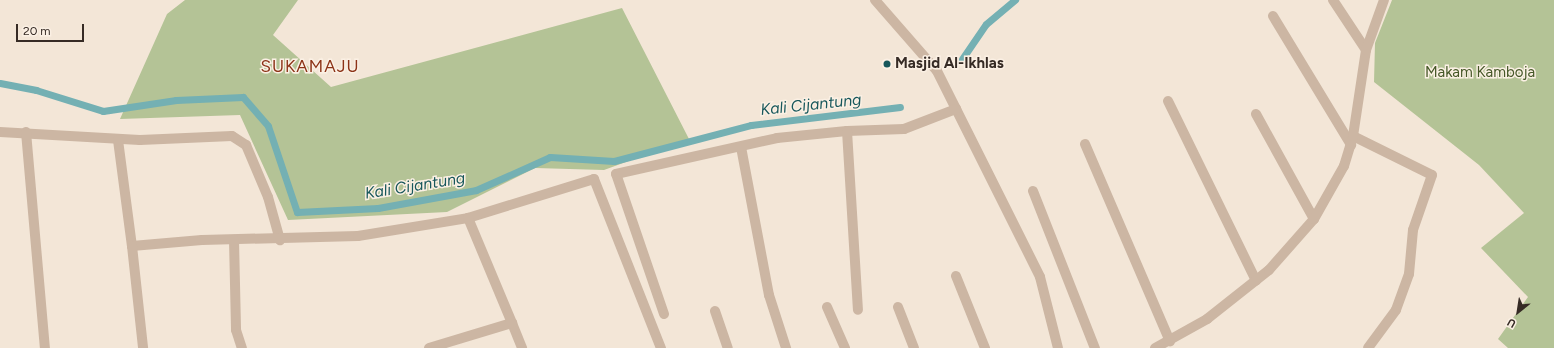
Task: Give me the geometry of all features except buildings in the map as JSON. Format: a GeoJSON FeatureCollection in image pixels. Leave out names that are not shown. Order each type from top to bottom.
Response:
{"type":"FeatureCollection","features":[{"type":"Feature","properties":{"kind":"street"},"geometry":{"type":"LineString","coordinates":[[875,0],[937,71],[1040,278],[1058,348]]}},
{"type":"Feature","properties":{"kind":"street"},"geometry":{"type":"LineString","coordinates":[[1334,0],[1366,50]]}},
{"type":"Feature","properties":{"kind":"street"},"geometry":{"type":"LineString","coordinates":[[1155,348],[1207,319],[1256,280],[1314,219],[1344,166],[1352,141],[1366,50],[1384,0]]}},
{"type":"Feature","properties":{"kind":"street"},"geometry":{"type":"LineString","coordinates":[[1273,16],[1352,141],[1432,175],[1413,230],[1407,281],[1396,310],[1368,348]]}},
{"type":"Feature","properties":{"kind":"street"},"geometry":{"type":"LineString","coordinates":[[1168,101],[1256,280]]}},
{"type":"Feature","properties":{"kind":"street"},"geometry":{"type":"LineString","coordinates":[[664,314],[616,174],[778,138],[846,131],[904,129],[956,109]]}},
{"type":"Feature","properties":{"kind":"street"},"geometry":{"type":"LineString","coordinates":[[1256,114],[1314,219]]}},
{"type":"Feature","properties":{"kind":"street"},"geometry":{"type":"LineString","coordinates":[[846,131],[858,310]]}},
{"type":"Feature","properties":{"kind":"street"},"geometry":{"type":"LineString","coordinates":[[0,132],[26,132],[118,140],[224,134],[239,140],[246,145],[268,197],[280,240]]}},
{"type":"Feature","properties":{"kind":"street"},"geometry":{"type":"LineString","coordinates":[[26,132],[45,348]]}},
{"type":"Feature","properties":{"kind":"street"},"geometry":{"type":"LineString","coordinates":[[118,140],[132,246],[143,348]]}},
{"type":"Feature","properties":{"kind":"street"},"geometry":{"type":"LineString","coordinates":[[1085,144],[1170,341]]}},
{"type":"Feature","properties":{"kind":"street"},"geometry":{"type":"LineString","coordinates":[[741,147],[769,295],[786,348]]}},
{"type":"Feature","properties":{"kind":"street"},"geometry":{"type":"LineString","coordinates":[[132,246],[234,240],[280,240],[358,236],[468,218],[594,179],[661,348]]}},
{"type":"Feature","properties":{"kind":"street"},"geometry":{"type":"LineString","coordinates":[[1033,191],[1095,348]]}},
{"type":"Feature","properties":{"kind":"street"},"geometry":{"type":"LineString","coordinates":[[468,218],[522,348]]}},
{"type":"Feature","properties":{"kind":"street"},"geometry":{"type":"LineString","coordinates":[[234,240],[236,330],[242,348]]}},
{"type":"Feature","properties":{"kind":"street"},"geometry":{"type":"LineString","coordinates":[[956,276],[985,348]]}},
{"type":"Feature","properties":{"kind":"street"},"geometry":{"type":"LineString","coordinates":[[827,307],[844,348]]}},
{"type":"Feature","properties":{"kind":"street"},"geometry":{"type":"LineString","coordinates":[[898,307],[914,348]]}},
{"type":"Feature","properties":{"kind":"street"},"geometry":{"type":"LineString","coordinates":[[716,311],[728,348]]}},
{"type":"Feature","properties":{"kind":"street"},"geometry":{"type":"LineString","coordinates":[[429,348],[512,324]]}},
{"type":"Feature","properties":{"kind":"green space"},"geometry":{"type":"Polygon","coordinates":[[[185,0],[298,0],[273,35],[331,87],[622,8],[689,139],[604,170],[535,168],[447,212],[288,220],[240,115],[120,119],[167,14],[185,0]]]}},
{"type":"Feature","properties":{"kind":"green space","name":"Makam Kamboja"},"geometry":{"type":"Polygon","coordinates":[[[1392,0],[1554,0],[1554,348],[1508,348],[1498,339],[1528,297],[1481,248],[1524,213],[1479,165],[1374,82],[1375,43],[1392,0]]]}},
{"type":"Feature","properties":{"kind":"waterway","name":"Kali Cijantung"},"geometry":{"type":"LineString","coordinates":[[962,59],[986,24],[1015,0]]}},
{"type":"Feature","properties":{"kind":"waterway","name":"Kali Cijantung"},"geometry":{"type":"LineString","coordinates":[[0,83],[36,90],[103,111],[176,100],[243,97],[268,126],[297,212],[378,208],[476,190],[550,157],[614,161],[751,125],[900,107]]}},
{"type":"Feature","properties":{"kind":"place","name":"Masjid Al-Ikhlas"},"geometry":{"type":"Point","coordinates":[887,64]}},
{"type":"Feature","properties":{"kind":"district","name":"SUKAMAJU"},"geometry":{"type":"Point","coordinates":[310,67]}}]}
